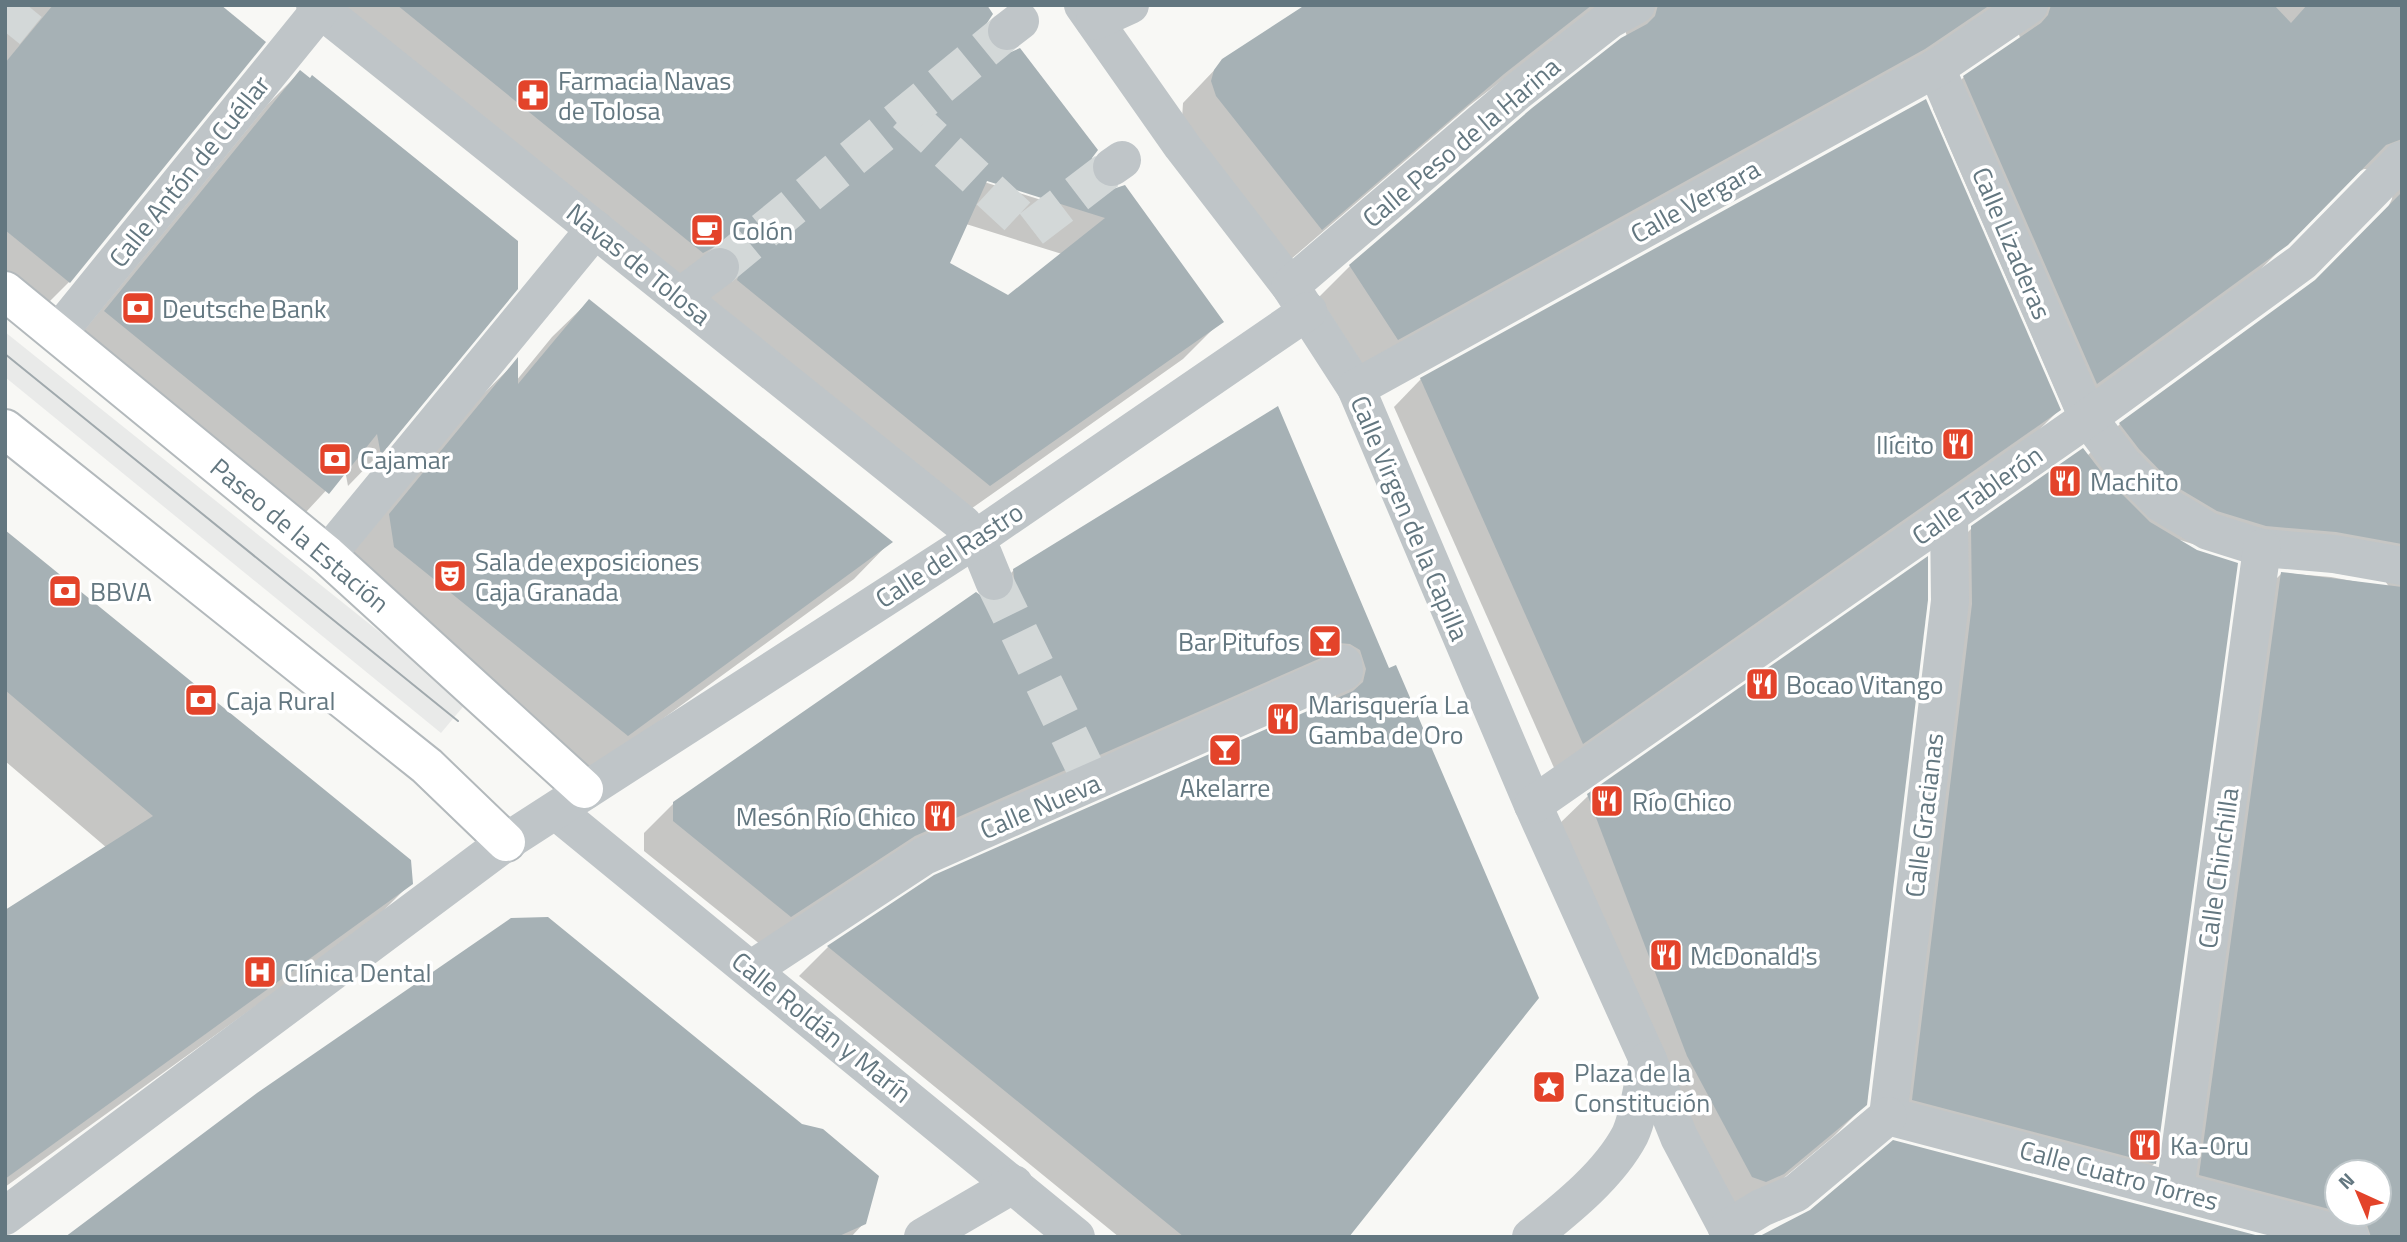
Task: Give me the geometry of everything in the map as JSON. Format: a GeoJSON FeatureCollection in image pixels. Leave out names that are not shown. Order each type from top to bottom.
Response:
{"type":"FeatureCollection","features":[{"type":"Feature","properties":{"kind":"main road","name":"Paseo de la Estación"},"geometry":{"type":"LineString","coordinates":[[5,291],[327,555],[576,805]]}},
{"type":"Feature","properties":{"kind":"main road"},"geometry":{"type":"LineString","coordinates":[[5,429],[427,766],[506,842]]}},
{"type":"Feature","properties":{"kind":"street"},"geometry":{"type":"LineString","coordinates":[[1089,13],[1130,5]]}},
{"type":"Feature","properties":{"kind":"street","name":"Calle Peso de la Harina"},"geometry":{"type":"LineString","coordinates":[[1299,298],[1518,92],[1609,20],[1636,5]]}},
{"type":"Feature","properties":{"kind":"street","name":"Calle Vergara"},"geometry":{"type":"LineString","coordinates":[[1356,388],[1936,68],[2029,5]]}},
{"type":"Feature","properties":{"kind":"street","name":"Navas de Tolosa"},"geometry":{"type":"LineString","coordinates":[[318,7],[680,297],[980,553]]}},
{"type":"Feature","properties":{"kind":"street","name":"Calle Antón de Cuéllar"},"geometry":{"type":"LineString","coordinates":[[58,332],[318,7]]}},
{"type":"Feature","properties":{"kind":"street","name":"Calle Virgen de la Capilla"},"geometry":{"type":"LineString","coordinates":[[1089,13],[1182,146],[1299,298],[1356,388],[1533,805],[1648,1060]]}},
{"type":"Feature","properties":{"kind":"street","name":"Calle Lizaderas"},"geometry":{"type":"LineString","coordinates":[[1936,68],[2088,418],[2122,463],[2161,503],[2208,531],[2262,548],[2334,554],[2402,566]]}},
{"type":"Feature","properties":{"kind":"street","name":"Calle Tablerón"},"geometry":{"type":"LineString","coordinates":[[1533,805],[2088,418],[2302,262],[2402,160]]}},
{"type":"Feature","properties":{"kind":"street"},"geometry":{"type":"LineString","coordinates":[[327,555],[595,229]]}},
{"type":"Feature","properties":{"kind":"street"},"geometry":{"type":"LineString","coordinates":[[680,297],[720,267]]}},
{"type":"Feature","properties":{"kind":"street","name":"Calle del Rastro"},"geometry":{"type":"LineString","coordinates":[[5,1216],[506,842],[576,805],[636,760],[974,540],[1299,298]]}},
{"type":"Feature","properties":{"kind":"street","name":"Calle Gracianas"},"geometry":{"type":"LineString","coordinates":[[1888,1116],[1950,601],[1949,514]]}},
{"type":"Feature","properties":{"kind":"street","name":"Calle Chinchilla"},"geometry":{"type":"LineString","coordinates":[[2175,1189],[2262,548]]}},
{"type":"Feature","properties":{"kind":"street","name":"Calle Nueva"},"geometry":{"type":"LineString","coordinates":[[752,969],[923,856],[1089,776],[1345,671]]}},
{"type":"Feature","properties":{"kind":"street","name":"Calle Roldán y Marín"},"geometry":{"type":"LineString","coordinates":[[576,805],[752,969],[1076,1237]]}},
{"type":"Feature","properties":{"kind":"street"},"geometry":{"type":"LineString","coordinates":[[1648,1060],[1679,1137],[1730,1233],[1761,1208],[1796,1193],[1888,1116]]}},
{"type":"Feature","properties":{"kind":"street"},"geometry":{"type":"LineString","coordinates":[[1531,1237],[1602,1171],[1630,1134],[1648,1060]]}},
{"type":"Feature","properties":{"kind":"street","name":"Calle Cuatro Torres"},"geometry":{"type":"LineString","coordinates":[[1888,1116],[2350,1237]]}},
{"type":"Feature","properties":{"kind":"street"},"geometry":{"type":"LineString","coordinates":[[923,1237],[1014,1184]]}},
{"type":"Feature","properties":{"kind":"shaded area"},"geometry":{"type":"Polygon","coordinates":[[[5,332],[467,702],[441,733],[5,377],[5,332]]]}},
{"type":"Feature","properties":{"kind":"building"},"geometry":{"type":"Polygon","coordinates":[[[53,5],[221,5],[266,42],[70,283],[5,230],[5,63],[53,5]]]}},
{"type":"Feature","properties":{"kind":"building"},"geometry":{"type":"Polygon","coordinates":[[[397,5],[987,5],[993,14],[987,23],[985,35],[989,44],[999,51],[1011,52],[1020,48],[1098,150],[1092,158],[1090,168],[1095,180],[1102,186],[1113,189],[1125,185],[1224,322],[990,486],[737,280],[742,265],[737,253],[718,245],[703,253],[397,5]],[[987,181],[950,263],[1008,295],[1105,218],[987,181]]]}},
{"type":"Feature","properties":{"kind":"building"},"geometry":{"type":"Polygon","coordinates":[[[1305,5],[1592,5],[1504,74],[1322,230],[1216,96],[1211,81],[1214,70],[1222,59],[1305,5]]]}},
{"type":"Feature","properties":{"kind":"building"},"geometry":{"type":"Polygon","coordinates":[[[1658,5],[1990,5],[1925,49],[1398,340],[1349,265],[1532,108],[1621,38],[1647,24],[1655,16],[1658,5]]]}},
{"type":"Feature","properties":{"kind":"building"},"geometry":{"type":"Polygon","coordinates":[[[2051,5],[2274,5],[2291,23],[2307,5],[2402,5],[2402,139],[2386,145],[2288,245],[2097,384],[1963,76],[2041,23],[2048,15],[2051,5]]]}},
{"type":"Feature","properties":{"kind":"building"},"geometry":{"type":"Polygon","coordinates":[[[300,70],[310,78],[312,75],[518,241],[518,289],[381,455],[377,434],[329,494],[104,311],[300,70]]]}},
{"type":"Feature","properties":{"kind":"building"},"geometry":{"type":"Polygon","coordinates":[[[1926,99],[2061,410],[1583,744],[1420,378],[1926,99]]]}},
{"type":"Feature","properties":{"kind":"building"},"geometry":{"type":"Polygon","coordinates":[[[2402,192],[2402,544],[2336,532],[2266,526],[2217,511],[2175,486],[2139,449],[2119,423],[2315,280],[2402,192]]]}},
{"type":"Feature","properties":{"kind":"building"},"geometry":{"type":"Polygon","coordinates":[[[589,299],[893,542],[628,736],[394,547],[389,514],[518,357],[518,384],[589,299]]]}},
{"type":"Feature","properties":{"kind":"building"},"geometry":{"type":"Polygon","coordinates":[[[1278,406],[1389,668],[1396,665],[1539,998],[1349,1237],[1184,1237],[827,946],[934,875],[1353,691],[1363,682],[1366,669],[1360,650],[1350,644],[1339,643],[1329,647],[1323,657],[915,836],[791,917],[673,821],[673,802],[976,592],[990,602],[1003,601],[1012,594],[1015,585],[1013,569],[1278,406]]]}},
{"type":"Feature","properties":{"kind":"building"},"geometry":{"type":"Polygon","coordinates":[[[2083,448],[2106,478],[2150,522],[2197,550],[2238,563],[2156,1164],[1912,1100],[1972,604],[1971,526],[2083,448]]]}},
{"type":"Feature","properties":{"kind":"building"},"geometry":{"type":"Polygon","coordinates":[[[5,530],[411,860],[413,884],[5,1179],[5,910],[153,816],[5,690],[5,530]]]}},
{"type":"Feature","properties":{"kind":"building"},"geometry":{"type":"Polygon","coordinates":[[[1928,556],[1928,600],[1867,1105],[1784,1174],[1766,1182],[1752,1177],[1687,1056],[1587,794],[1928,556]]]}},
{"type":"Feature","properties":{"kind":"building"},"geometry":{"type":"Polygon","coordinates":[[[2281,572],[2402,587],[2402,1237],[2371,1237],[2368,1228],[2393,1228],[2393,1158],[2323,1158],[2323,1207],[2199,1175],[2281,572]]]}},
{"type":"Feature","properties":{"kind":"building"},"geometry":{"type":"Polygon","coordinates":[[[548,917],[802,1124],[823,1129],[879,1176],[866,1224],[837,1237],[65,1237],[257,1093],[511,918],[548,917]]]}},
{"type":"Feature","properties":{"kind":"building"},"geometry":{"type":"Polygon","coordinates":[[[1893,1140],[2263,1237],[1758,1237],[1810,1210],[1893,1140]]]}},
{"type":"Feature","properties":{"kind":"tunnel"},"geometry":{"type":"LineString","coordinates":[[5,32],[27,5]]}},
{"type":"Feature","properties":{"kind":"tunnel"},"geometry":{"type":"LineString","coordinates":[[720,267],[1007,31]]}},
{"type":"Feature","properties":{"kind":"tunnel"},"geometry":{"type":"LineString","coordinates":[[906,113],[1031,229],[1112,167]]}},
{"type":"Feature","properties":{"kind":"tunnel"},"geometry":{"type":"LineString","coordinates":[[994,581],[1085,768]]}},
{"type":"Feature","properties":{"kind":"tram line"},"geometry":{"type":"LineString","coordinates":[[5,354],[458,721]]}},
{"type":"Feature","properties":{"kind":"place","name":"Farmacia Navas de Tolosa"},"geometry":{"type":"Point","coordinates":[533,95]}},
{"type":"Feature","properties":{"kind":"place","name":"Colón"},"geometry":{"type":"Point","coordinates":[707,230]}},
{"type":"Feature","properties":{"kind":"place","name":"Deutsche Bank"},"geometry":{"type":"Point","coordinates":[138,308]}},
{"type":"Feature","properties":{"kind":"place","name":"Ilícito"},"geometry":{"type":"Point","coordinates":[1958,444]}},
{"type":"Feature","properties":{"kind":"place","name":"Cajamar"},"geometry":{"type":"Point","coordinates":[335,459]}},
{"type":"Feature","properties":{"kind":"place","name":"Machito"},"geometry":{"type":"Point","coordinates":[2065,481]}},
{"type":"Feature","properties":{"kind":"place","name":"Sala de exposiciones Caja Granada"},"geometry":{"type":"Point","coordinates":[450,576]}},
{"type":"Feature","properties":{"kind":"place","name":"BBVA"},"geometry":{"type":"Point","coordinates":[65,591]}},
{"type":"Feature","properties":{"kind":"place","name":"Bar Pitufos"},"geometry":{"type":"Point","coordinates":[1325,641]}},
{"type":"Feature","properties":{"kind":"place","name":"Bocao Vitango"},"geometry":{"type":"Point","coordinates":[1762,684]}},
{"type":"Feature","properties":{"kind":"place","name":"Caja Rural"},"geometry":{"type":"Point","coordinates":[201,700]}},
{"type":"Feature","properties":{"kind":"place","name":"Marisquería La Gamba de Oro"},"geometry":{"type":"Point","coordinates":[1283,719]}},
{"type":"Feature","properties":{"kind":"place","name":"Akelarre"},"geometry":{"type":"Point","coordinates":[1225,750]}},
{"type":"Feature","properties":{"kind":"place","name":"Río Chico"},"geometry":{"type":"Point","coordinates":[1607,801]}},
{"type":"Feature","properties":{"kind":"place","name":"Mesón Río Chico"},"geometry":{"type":"Point","coordinates":[940,816]}},
{"type":"Feature","properties":{"kind":"place","name":"McDonald's"},"geometry":{"type":"Point","coordinates":[1666,955]}},
{"type":"Feature","properties":{"kind":"place","name":"Clínica Dental"},"geometry":{"type":"Point","coordinates":[260,972]}},
{"type":"Feature","properties":{"kind":"place","name":"Plaza de la Constitución"},"geometry":{"type":"Point","coordinates":[1549,1087]}},
{"type":"Feature","properties":{"kind":"place","name":"Ka-Oru"},"geometry":{"type":"Point","coordinates":[2145,1145]}}]}
